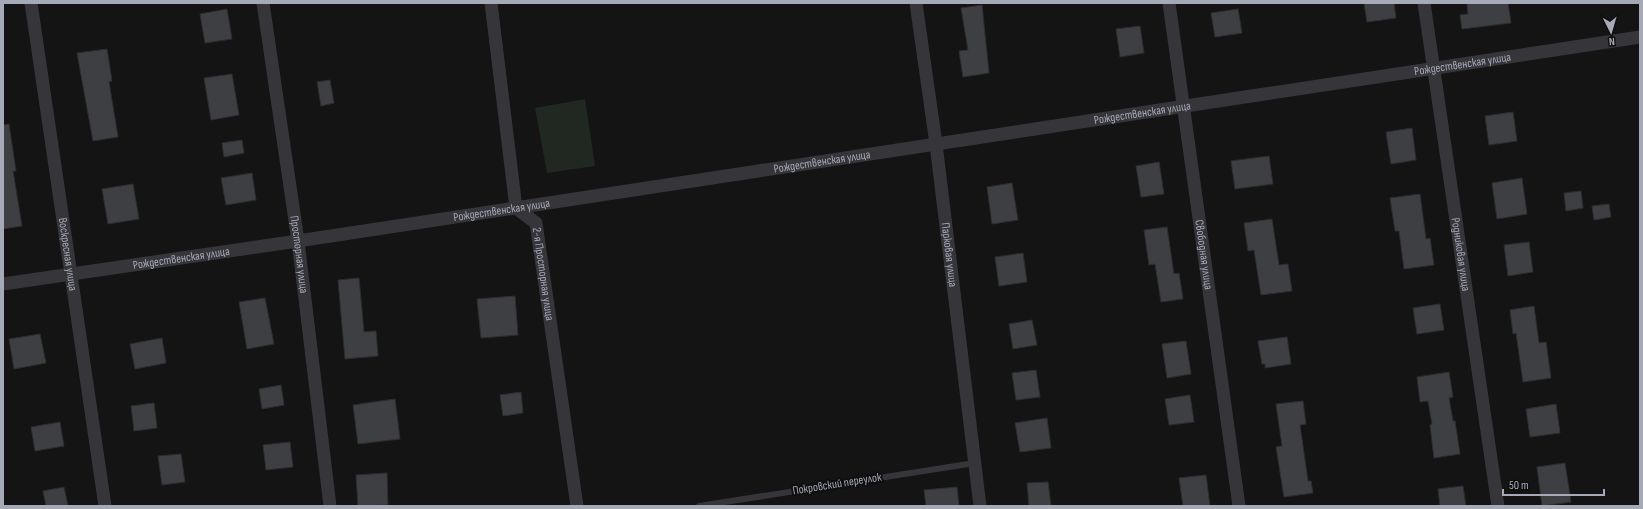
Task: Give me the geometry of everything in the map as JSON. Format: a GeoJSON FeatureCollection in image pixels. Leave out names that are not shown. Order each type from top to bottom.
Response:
{"type":"FeatureCollection","features":[{"type":"Feature","properties":{"kind":"street","name":"Воскресная улица"},"geometry":{"type":"LineString","coordinates":[[31,3],[105,506]]}},
{"type":"Feature","properties":{"kind":"street","name":"Просторная улица"},"geometry":{"type":"LineString","coordinates":[[264,3],[298,241],[330,506]]}},
{"type":"Feature","properties":{"kind":"street"},"geometry":{"type":"LineString","coordinates":[[490,3],[516,208]]}},
{"type":"Feature","properties":{"kind":"street","name":"Парковая улица"},"geometry":{"type":"LineString","coordinates":[[916,3],[936,144],[980,506]]}},
{"type":"Feature","properties":{"kind":"street","name":"Свободная улица"},"geometry":{"type":"LineString","coordinates":[[1169,3],[1185,106],[1240,506]]}},
{"type":"Feature","properties":{"kind":"street","name":"Родниковая улица"},"geometry":{"type":"LineString","coordinates":[[1424,3],[1498,506]]}},
{"type":"Feature","properties":{"kind":"street","name":"Рождественская улица"},"geometry":{"type":"LineString","coordinates":[[3,284],[298,241],[1640,37]]}},
{"type":"Feature","properties":{"kind":"street","name":"2-я Просторная улица"},"geometry":{"type":"LineString","coordinates":[[516,208],[536,223],[577,506]]}},
{"type":"Feature","properties":{"kind":"lane","name":"Покровский переулок"},"geometry":{"type":"LineString","coordinates":[[699,506],[975,463]]}},
{"type":"Feature","properties":{"kind":"shaded area"},"geometry":{"type":"Polygon","coordinates":[[[585,99],[595,166],[547,173],[535,108],[585,99]]]}},
{"type":"Feature","properties":{"kind":"building"},"geometry":{"type":"Polygon","coordinates":[[[1364,3],[1394,3],[1396,18],[1367,22],[1364,3]]]}},
{"type":"Feature","properties":{"kind":"building"},"geometry":{"type":"Polygon","coordinates":[[[1467,3],[1508,3],[1511,23],[1462,29],[1460,15],[1468,14],[1467,3]]]}},
{"type":"Feature","properties":{"kind":"building"},"geometry":{"type":"Polygon","coordinates":[[[982,5],[989,73],[963,77],[959,51],[968,50],[961,8],[982,5]]]}},
{"type":"Feature","properties":{"kind":"building"},"geometry":{"type":"Polygon","coordinates":[[[227,9],[232,39],[205,43],[200,14],[227,9]]]}},
{"type":"Feature","properties":{"kind":"building"},"geometry":{"type":"Polygon","coordinates":[[[1238,9],[1242,33],[1215,37],[1211,13],[1238,9]]]}},
{"type":"Feature","properties":{"kind":"building"},"geometry":{"type":"Polygon","coordinates":[[[1140,26],[1144,53],[1120,57],[1116,29],[1140,26]]]}},
{"type":"Feature","properties":{"kind":"building"},"geometry":{"type":"Polygon","coordinates":[[[107,49],[112,81],[109,82],[118,137],[93,141],[77,53],[107,49]]]}},
{"type":"Feature","properties":{"kind":"building"},"geometry":{"type":"Polygon","coordinates":[[[232,74],[239,115],[211,120],[204,78],[232,74]]]}},
{"type":"Feature","properties":{"kind":"building"},"geometry":{"type":"Polygon","coordinates":[[[330,80],[334,103],[321,106],[317,82],[330,80]]]}},
{"type":"Feature","properties":{"kind":"building"},"geometry":{"type":"Polygon","coordinates":[[[1513,112],[1517,141],[1489,145],[1485,116],[1513,112]]]}},
{"type":"Feature","properties":{"kind":"building"},"geometry":{"type":"Polygon","coordinates":[[[9,124],[16,171],[13,171],[22,226],[3,229],[3,125],[9,124]]]}},
{"type":"Feature","properties":{"kind":"building"},"geometry":{"type":"Polygon","coordinates":[[[1412,128],[1416,160],[1391,164],[1386,132],[1412,128]]]}},
{"type":"Feature","properties":{"kind":"building"},"geometry":{"type":"Polygon","coordinates":[[[242,140],[244,153],[224,157],[222,143],[242,140]]]}},
{"type":"Feature","properties":{"kind":"building"},"geometry":{"type":"Polygon","coordinates":[[[1269,156],[1273,184],[1235,189],[1231,161],[1269,156]]]}},
{"type":"Feature","properties":{"kind":"building"},"geometry":{"type":"Polygon","coordinates":[[[1159,162],[1164,194],[1141,197],[1136,166],[1159,162]]]}},
{"type":"Feature","properties":{"kind":"building"},"geometry":{"type":"Polygon","coordinates":[[[252,173],[256,200],[226,205],[221,178],[252,173]]]}},
{"type":"Feature","properties":{"kind":"building"},"geometry":{"type":"Polygon","coordinates":[[[1522,178],[1527,214],[1497,219],[1492,183],[1522,178]]]}},
{"type":"Feature","properties":{"kind":"building"},"geometry":{"type":"Polygon","coordinates":[[[1012,183],[1018,220],[992,224],[987,187],[1012,183]]]}},
{"type":"Feature","properties":{"kind":"building"},"geometry":{"type":"Polygon","coordinates":[[[133,184],[139,219],[108,224],[102,189],[133,184]]]}},
{"type":"Feature","properties":{"kind":"building"},"geometry":{"type":"Polygon","coordinates":[[[1581,191],[1583,208],[1566,211],[1564,193],[1581,191]]]}},
{"type":"Feature","properties":{"kind":"building"},"geometry":{"type":"Polygon","coordinates":[[[1420,194],[1426,239],[1430,238],[1434,265],[1404,269],[1399,231],[1395,231],[1390,198],[1420,194]]]}},
{"type":"Feature","properties":{"kind":"building"},"geometry":{"type":"Polygon","coordinates":[[[1609,204],[1611,217],[1594,220],[1592,206],[1609,204]]]}},
{"type":"Feature","properties":{"kind":"building"},"geometry":{"type":"Polygon","coordinates":[[[1272,219],[1279,265],[1288,264],[1292,291],[1261,295],[1254,250],[1248,251],[1244,223],[1272,219]]]}},
{"type":"Feature","properties":{"kind":"building"},"geometry":{"type":"Polygon","coordinates":[[[1167,227],[1174,274],[1179,273],[1183,299],[1161,302],[1155,264],[1149,265],[1144,230],[1167,227]]]}},
{"type":"Feature","properties":{"kind":"building"},"geometry":{"type":"Polygon","coordinates":[[[1529,242],[1533,272],[1508,276],[1504,245],[1529,242]]]}},
{"type":"Feature","properties":{"kind":"building"},"geometry":{"type":"Polygon","coordinates":[[[1023,253],[1027,282],[999,286],[995,257],[1023,253]]]}},
{"type":"Feature","properties":{"kind":"building"},"geometry":{"type":"Polygon","coordinates":[[[359,278],[364,332],[376,331],[378,356],[345,359],[338,280],[359,278]]]}},
{"type":"Feature","properties":{"kind":"building"},"geometry":{"type":"Polygon","coordinates":[[[515,296],[518,335],[481,338],[477,299],[515,296]]]}},
{"type":"Feature","properties":{"kind":"building"},"geometry":{"type":"Polygon","coordinates":[[[265,298],[274,344],[247,349],[239,302],[265,298]]]}},
{"type":"Feature","properties":{"kind":"building"},"geometry":{"type":"Polygon","coordinates":[[[1440,304],[1444,330],[1417,334],[1413,308],[1440,304]]]}},
{"type":"Feature","properties":{"kind":"building"},"geometry":{"type":"Polygon","coordinates":[[[1534,306],[1539,343],[1546,342],[1551,378],[1523,382],[1516,333],[1513,334],[1510,310],[1534,306]]]}},
{"type":"Feature","properties":{"kind":"building"},"geometry":{"type":"Polygon","coordinates":[[[1032,320],[1037,345],[1013,349],[1009,324],[1032,320]]]}},
{"type":"Feature","properties":{"kind":"building"},"geometry":{"type":"Polygon","coordinates":[[[40,334],[46,363],[14,369],[9,339],[40,334]]]}},
{"type":"Feature","properties":{"kind":"building"},"geometry":{"type":"Polygon","coordinates":[[[1287,337],[1291,364],[1265,368],[1265,364],[1262,364],[1258,341],[1287,337]]]}},
{"type":"Feature","properties":{"kind":"building"},"geometry":{"type":"Polygon","coordinates":[[[162,338],[166,363],[135,369],[130,344],[162,338]]]}},
{"type":"Feature","properties":{"kind":"building"},"geometry":{"type":"Polygon","coordinates":[[[1186,341],[1191,374],[1167,378],[1162,344],[1186,341]]]}},
{"type":"Feature","properties":{"kind":"building"},"geometry":{"type":"Polygon","coordinates":[[[1036,370],[1040,397],[1016,400],[1012,373],[1036,370]]]}},
{"type":"Feature","properties":{"kind":"building"},"geometry":{"type":"Polygon","coordinates":[[[1449,372],[1453,397],[1449,398],[1453,421],[1455,421],[1460,454],[1434,458],[1430,425],[1432,424],[1428,401],[1420,402],[1417,377],[1449,372]]]}},
{"type":"Feature","properties":{"kind":"building"},"geometry":{"type":"Polygon","coordinates":[[[281,385],[284,405],[262,409],[259,389],[281,385]]]}},
{"type":"Feature","properties":{"kind":"building"},"geometry":{"type":"Polygon","coordinates":[[[521,392],[523,413],[503,416],[500,395],[521,392]]]}},
{"type":"Feature","properties":{"kind":"building"},"geometry":{"type":"Polygon","coordinates":[[[1190,395],[1194,422],[1169,425],[1165,399],[1190,395]]]}},
{"type":"Feature","properties":{"kind":"building"},"geometry":{"type":"Polygon","coordinates":[[[395,399],[400,439],[358,444],[353,405],[395,399]]]}},
{"type":"Feature","properties":{"kind":"building"},"geometry":{"type":"Polygon","coordinates":[[[1303,401],[1306,424],[1300,425],[1308,481],[1311,481],[1313,493],[1284,497],[1276,447],[1282,446],[1276,404],[1303,401]]]}},
{"type":"Feature","properties":{"kind":"building"},"geometry":{"type":"Polygon","coordinates":[[[154,403],[157,428],[134,431],[131,406],[154,403]]]}},
{"type":"Feature","properties":{"kind":"building"},"geometry":{"type":"Polygon","coordinates":[[[1556,404],[1560,433],[1530,437],[1526,409],[1556,404]]]}},
{"type":"Feature","properties":{"kind":"building"},"geometry":{"type":"Polygon","coordinates":[[[1047,418],[1051,448],[1020,452],[1015,423],[1047,418]]]}},
{"type":"Feature","properties":{"kind":"building"},"geometry":{"type":"Polygon","coordinates":[[[60,422],[64,446],[35,451],[31,427],[60,422]]]}},
{"type":"Feature","properties":{"kind":"building"},"geometry":{"type":"Polygon","coordinates":[[[290,442],[293,467],[266,470],[263,445],[290,442]]]}},
{"type":"Feature","properties":{"kind":"building"},"geometry":{"type":"Polygon","coordinates":[[[181,454],[185,482],[162,485],[158,456],[181,454]]]}},
{"type":"Feature","properties":{"kind":"building"},"geometry":{"type":"Polygon","coordinates":[[[1565,463],[1571,502],[1542,506],[1537,467],[1565,463]]]}},
{"type":"Feature","properties":{"kind":"building"},"geometry":{"type":"Polygon","coordinates":[[[387,473],[388,505],[358,506],[356,475],[387,473]]]}},
{"type":"Feature","properties":{"kind":"building"},"geometry":{"type":"Polygon","coordinates":[[[1206,475],[1210,506],[1183,506],[1179,478],[1206,475]]]}},
{"type":"Feature","properties":{"kind":"building"},"geometry":{"type":"Polygon","coordinates":[[[1048,482],[1051,506],[1029,506],[1027,483],[1048,482]]]}},
{"type":"Feature","properties":{"kind":"building"},"geometry":{"type":"Polygon","coordinates":[[[1463,486],[1466,506],[1440,506],[1438,489],[1463,486]]]}},
{"type":"Feature","properties":{"kind":"building"},"geometry":{"type":"Polygon","coordinates":[[[64,487],[68,506],[46,506],[43,491],[64,487]]]}},
{"type":"Feature","properties":{"kind":"building"},"geometry":{"type":"Polygon","coordinates":[[[957,487],[959,506],[926,506],[924,490],[957,487]]]}}]}
